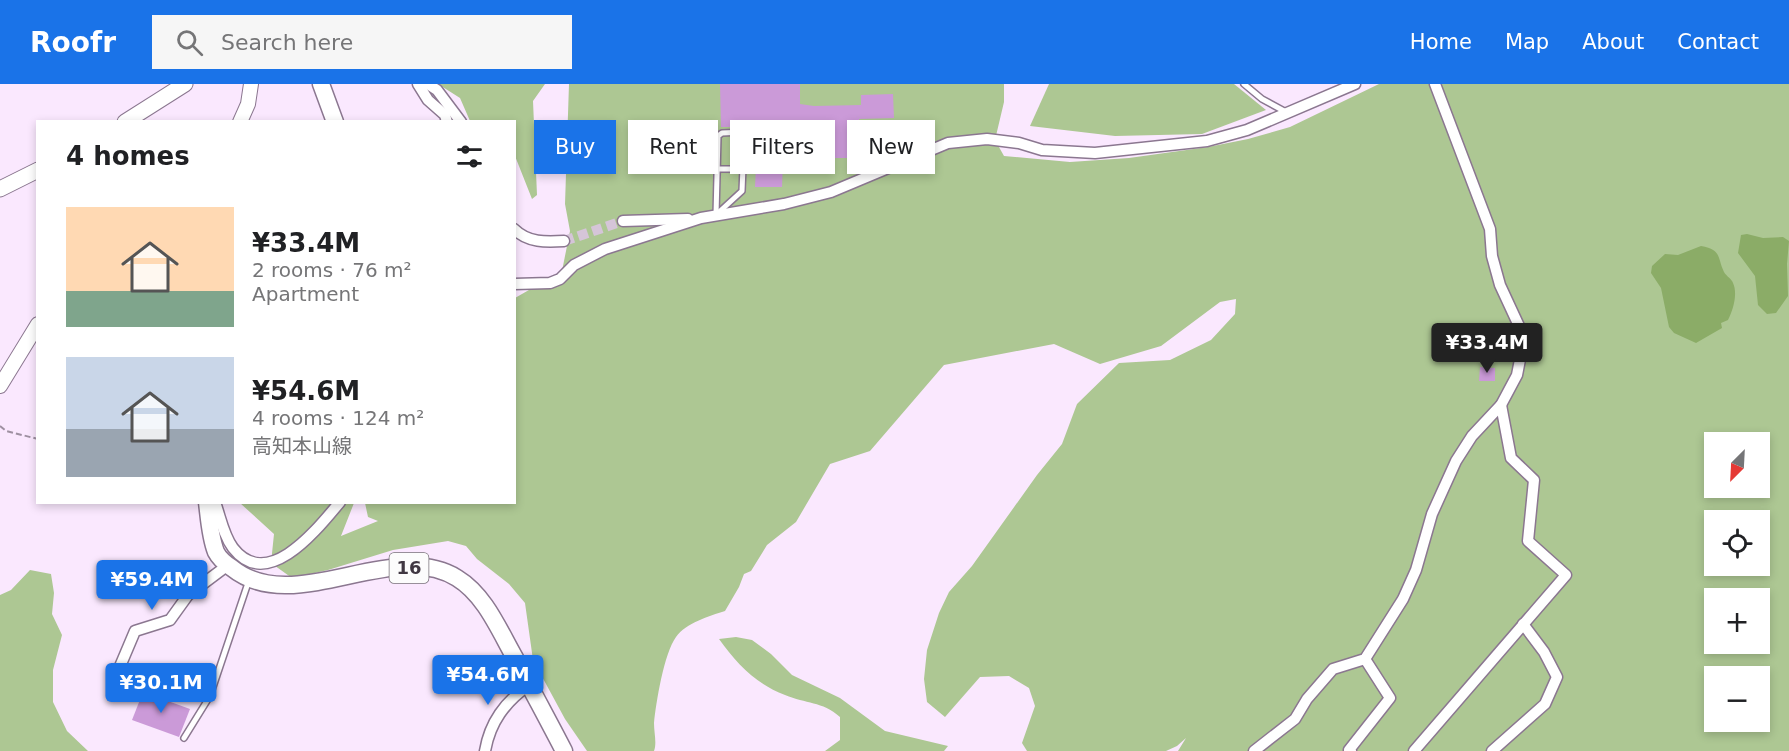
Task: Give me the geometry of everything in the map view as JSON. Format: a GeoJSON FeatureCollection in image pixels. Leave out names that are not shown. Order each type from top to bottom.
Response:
{"type":"FeatureCollection","features":[{"type":"Feature","properties":{"kind":"main road"},"geometry":{"type":"LineString","coordinates":[[321,84],[334,120]]}},
{"type":"Feature","properties":{"kind":"main road"},"geometry":{"type":"LineString","coordinates":[[128,120],[175,86]]}},
{"type":"Feature","properties":{"kind":"main road"},"geometry":{"type":"LineString","coordinates":[[0,189],[36,171]]}},
{"type":"Feature","properties":{"kind":"main road","name":"16"},"geometry":{"type":"LineString","coordinates":[[209,504],[210,527],[217,553],[228,565],[249,580],[282,586],[391,568],[440,570],[457,578],[473,590],[492,616],[564,751]]}},
{"type":"Feature","properties":{"kind":"street"},"geometry":{"type":"LineString","coordinates":[[241,120],[248,105],[251,84]]}},
{"type":"Feature","properties":{"kind":"street"},"geometry":{"type":"LineString","coordinates":[[418,84],[428,100],[446,120]]}},
{"type":"Feature","properties":{"kind":"street"},"geometry":{"type":"LineString","coordinates":[[428,84],[437,90],[460,120]]}},
{"type":"Feature","properties":{"kind":"street"},"geometry":{"type":"LineString","coordinates":[[516,284],[550,283],[560,279],[574,266],[606,249],[701,218],[784,204],[831,192],[948,143],[987,140],[1019,143],[1042,150],[1095,153],[1207,141],[1247,130],[1355,84]]}},
{"type":"Feature","properties":{"kind":"street"},"geometry":{"type":"LineString","coordinates":[[1254,751],[1295,719],[1307,699],[1333,669],[1365,659],[1403,598],[1416,570],[1432,514],[1456,461],[1472,436],[1501,405],[1517,375],[1523,344],[1519,326],[1500,285],[1492,256],[1490,229],[1435,84]]}},
{"type":"Feature","properties":{"kind":"street"},"geometry":{"type":"LineString","coordinates":[[623,221],[701,218]]}},
{"type":"Feature","properties":{"kind":"street"},"geometry":{"type":"LineString","coordinates":[[516,230],[532,240],[564,241]]}},
{"type":"Feature","properties":{"kind":"street"},"geometry":{"type":"LineString","coordinates":[[0,386],[36,327]]}},
{"type":"Feature","properties":{"kind":"street"},"geometry":{"type":"LineString","coordinates":[[1414,751],[1566,575],[1528,541],[1534,480],[1511,458],[1501,405]]}},
{"type":"Feature","properties":{"kind":"street"},"geometry":{"type":"LineString","coordinates":[[212,504],[216,506],[225,534],[233,548],[243,557],[264,563],[278,561],[293,551],[315,531],[338,504]]}},
{"type":"Feature","properties":{"kind":"street"},"geometry":{"type":"LineString","coordinates":[[112,683],[135,631],[170,620],[188,595],[228,565]]}},
{"type":"Feature","properties":{"kind":"street"},"geometry":{"type":"LineString","coordinates":[[1492,751],[1545,704],[1557,677],[1544,652],[1523,624]]}},
{"type":"Feature","properties":{"kind":"street"},"geometry":{"type":"LineString","coordinates":[[1351,751],[1348,750],[1390,698],[1365,659]]}},
{"type":"Feature","properties":{"kind":"street"},"geometry":{"type":"LineString","coordinates":[[485,751],[487,740],[497,718],[511,698],[529,685]]}},
{"type":"Feature","properties":{"kind":"lane"},"geometry":{"type":"LineString","coordinates":[[1244,84],[1262,99],[1288,113]]}},
{"type":"Feature","properties":{"kind":"lane"},"geometry":{"type":"LineString","coordinates":[[716,215],[742,191],[743,168],[718,169]]}},
{"type":"Feature","properties":{"kind":"lane"},"geometry":{"type":"LineString","coordinates":[[716,215],[718,174]]}},
{"type":"Feature","properties":{"kind":"lane"},"geometry":{"type":"LineString","coordinates":[[184,738],[210,696],[249,580]]}},
{"type":"Feature","properties":{"kind":"path"},"geometry":{"type":"LineString","coordinates":[[0,426],[6,431],[36,439]]}},
{"type":"Feature","properties":{"kind":"shaded area"},"geometry":{"type":"Polygon","coordinates":[[[438,84],[545,84],[533,101],[534,174],[536,174],[537,195],[532,199],[516,159],[516,120],[470,120],[460,98],[438,84]]]}},
{"type":"Feature","properties":{"kind":"shaded area"},"geometry":{"type":"Polygon","coordinates":[[[569,84],[1004,84],[1004,102],[995,140],[1004,156],[1070,162],[1129,158],[1248,139],[1290,127],[1379,84],[1789,84],[1789,751],[1178,751],[1186,738],[1177,746],[1166,751],[1027,751],[1022,743],[1035,706],[1029,688],[1009,676],[980,677],[945,717],[927,702],[924,679],[927,650],[939,613],[949,592],[972,566],[1062,444],[1077,404],[1119,363],[1170,360],[1211,340],[1235,314],[1236,299],[1220,302],[1161,346],[1100,364],[1054,344],[944,365],[870,451],[830,464],[796,522],[767,545],[751,571],[744,574],[725,611],[692,624],[676,637],[664,666],[659,691],[654,723],[654,751],[587,751],[565,719],[533,660],[525,603],[509,584],[477,559],[466,546],[448,541],[393,550],[328,570],[292,578],[271,563],[274,534],[241,504],[354,504],[341,536],[378,521],[368,517],[365,504],[516,504],[516,297],[562,271],[570,231],[565,204],[566,174],[616,174],[616,120],[568,120],[569,84]]]}},
{"type":"Feature","properties":{"kind":"shaded area"},"geometry":{"type":"Polygon","coordinates":[[[1049,84],[1234,84],[1266,110],[1202,134],[1115,136],[1030,126],[1049,84]]]}},
{"type":"Feature","properties":{"kind":"shaded area"},"geometry":{"type":"Polygon","coordinates":[[[1747,234],[1763,238],[1783,237],[1789,241],[1788,296],[1776,313],[1767,314],[1758,305],[1755,276],[1738,253],[1741,235],[1747,234]]]}},
{"type":"Feature","properties":{"kind":"shaded area"},"geometry":{"type":"Polygon","coordinates":[[[1701,246],[1718,255],[1724,272],[1732,282],[1735,297],[1728,320],[1721,323],[1722,328],[1696,343],[1674,333],[1669,327],[1661,288],[1651,273],[1652,266],[1665,254],[1678,255],[1701,246]]]}},
{"type":"Feature","properties":{"kind":"shaded area"},"geometry":{"type":"Polygon","coordinates":[[[30,570],[51,574],[54,593],[52,614],[62,635],[53,670],[53,702],[67,731],[88,751],[0,751],[0,595],[11,590],[30,570]]]}},
{"type":"Feature","properties":{"kind":"shaded area"},"geometry":{"type":"Polygon","coordinates":[[[736,637],[752,640],[771,654],[792,675],[840,698],[885,731],[948,746],[944,751],[825,751],[840,740],[840,717],[827,708],[793,698],[756,679],[740,665],[719,639],[736,637]]]}},
{"type":"Feature","properties":{"kind":"building"},"geometry":{"type":"Polygon","coordinates":[[[720,84],[800,84],[800,104],[814,106],[861,105],[861,95],[893,94],[894,118],[847,120],[847,158],[835,158],[835,120],[730,120],[730,127],[721,127],[720,84]]]}},
{"type":"Feature","properties":{"kind":"building"},"geometry":{"type":"Polygon","coordinates":[[[756,174],[782,174],[782,187],[755,187],[756,174]]]}},
{"type":"Feature","properties":{"kind":"building"},"geometry":{"type":"Polygon","coordinates":[[[1480,367],[1495,368],[1495,381],[1479,381],[1480,367]]]}},
{"type":"Feature","properties":{"kind":"building"},"geometry":{"type":"Polygon","coordinates":[[[143,692],[190,709],[179,737],[132,720],[143,692]]]}},
{"type":"Feature","properties":{"kind":"tunnel"},"geometry":{"type":"LineString","coordinates":[[564,241],[623,221]]}}]}
